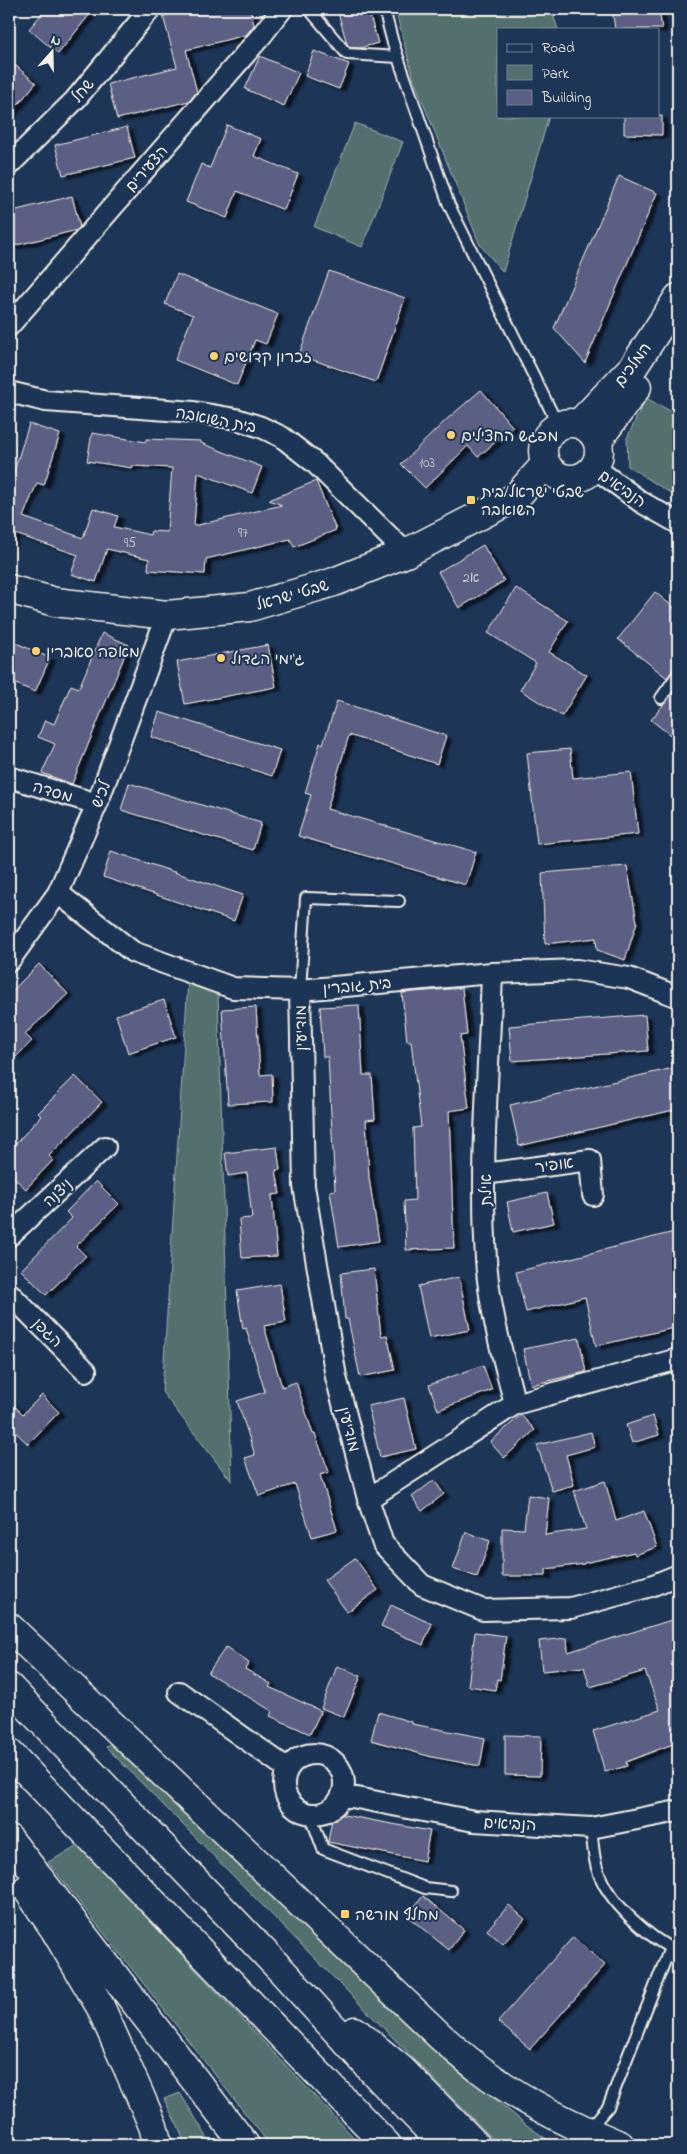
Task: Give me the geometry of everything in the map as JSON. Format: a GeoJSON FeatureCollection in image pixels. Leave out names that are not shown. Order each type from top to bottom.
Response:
{"type":"FeatureCollection","features":[{"type":"Feature","properties":{"kind":"main road","name":"המלכים"},"geometry":{"type":"LineString","coordinates":[[578,429],[634,366],[678,298]]}},
{"type":"Feature","properties":{"kind":"main road","name":"המלכים"},"geometry":{"type":"LineString","coordinates":[[578,429],[647,373],[678,324]]}},
{"type":"Feature","properties":{"kind":"main road"},"geometry":{"type":"LineString","coordinates":[[578,429],[599,457],[595,468],[590,474],[572,480],[551,472],[545,465],[542,452],[543,442],[550,431],[578,429]]}},
{"type":"Feature","properties":{"kind":"main road","name":"שבטי ישראל"},"geometry":{"type":"LineString","coordinates":[[9,589],[55,602],[167,615],[250,607],[334,582],[406,553],[516,497],[545,465]]}},
{"type":"Feature","properties":{"kind":"main road"},"geometry":{"type":"LineString","coordinates":[[9,1627],[442,2038],[480,2070],[513,2092],[587,2132],[620,2145]]}},
{"type":"Feature","properties":{"kind":"main road"},"geometry":{"type":"LineString","coordinates":[[9,1687],[283,1972],[382,2081],[444,2145]]}},
{"type":"Feature","properties":{"kind":"main road"},"geometry":{"type":"LineString","coordinates":[[9,1753],[388,2145]]}},
{"type":"Feature","properties":{"kind":"main road"},"geometry":{"type":"LineString","coordinates":[[9,1839],[245,2145]]}},
{"type":"Feature","properties":{"kind":"main road"},"geometry":{"type":"LineString","coordinates":[[9,1863],[55,1930],[100,2006],[153,2126],[158,2145]]}},
{"type":"Feature","properties":{"kind":"main road"},"geometry":{"type":"LineString","coordinates":[[283,1972],[401,2069],[476,2145]]}},
{"type":"Feature","properties":{"kind":"main road"},"geometry":{"type":"LineString","coordinates":[[124,1988],[223,2145]]}},
{"type":"Feature","properties":{"kind":"street","name":"שחל"},"geometry":{"type":"LineString","coordinates":[[9,165],[74,100],[150,9]]}},
{"type":"Feature","properties":{"kind":"street","name":"הצעירים"},"geometry":{"type":"LineString","coordinates":[[9,326],[261,36],[282,9]]}},
{"type":"Feature","properties":{"kind":"street","name":"בית השואבה"},"geometry":{"type":"LineString","coordinates":[[9,392],[46,401],[194,412],[236,419],[261,427],[282,436],[315,463],[406,553]]}},
{"type":"Feature","properties":{"kind":"street","name":"הנביאים"},"geometry":{"type":"LineString","coordinates":[[595,468],[641,502],[678,523]]}},
{"type":"Feature","properties":{"kind":"street","name":"לכיש"},"geometry":{"type":"LineString","coordinates":[[9,961],[58,893],[97,804],[167,615]]}},
{"type":"Feature","properties":{"kind":"street","name":"מסדה"},"geometry":{"type":"LineString","coordinates":[[9,777],[97,804]]}},
{"type":"Feature","properties":{"kind":"street","name":"בית גוברין"},"geometry":{"type":"LineString","coordinates":[[58,893],[133,952],[233,988],[300,990],[492,973],[577,970],[629,978],[678,997]]}},
{"type":"Feature","properties":{"kind":"street","name":"אילת"},"geometry":{"type":"LineString","coordinates":[[492,973],[484,1174],[486,1260],[497,1332],[515,1404]]}},
{"type":"Feature","properties":{"kind":"street","name":"מודיעין"},"geometry":{"type":"LineString","coordinates":[[300,990],[304,1186],[336,1377],[368,1499],[383,1544],[422,1586],[483,1610],[571,1608],[651,1586],[678,1575]]}},
{"type":"Feature","properties":{"kind":"street","name":"ניצנה"},"geometry":{"type":"LineString","coordinates":[[9,1236],[105,1147]]}},
{"type":"Feature","properties":{"kind":"street","name":"אופיר"},"geometry":{"type":"LineString","coordinates":[[484,1174],[590,1160],[593,1195]]}},
{"type":"Feature","properties":{"kind":"street","name":"הגפן"},"geometry":{"type":"LineString","coordinates":[[9,1293],[86,1371]]}},
{"type":"Feature","properties":{"kind":"street"},"geometry":{"type":"LineString","coordinates":[[368,1499],[515,1404],[678,1359]]}},
{"type":"Feature","properties":{"kind":"street"},"geometry":{"type":"LineString","coordinates":[[179,1692],[288,1769]]}},
{"type":"Feature","properties":{"kind":"street"},"geometry":{"type":"LineString","coordinates":[[322,1755],[331,1759],[342,1775],[344,1785],[342,1795],[329,1810],[310,1814],[292,1805],[284,1788],[284,1778],[294,1761],[302,1756],[322,1755]]}},
{"type":"Feature","properties":{"kind":"street","name":"הנביאים"},"geometry":{"type":"LineString","coordinates":[[342,1795],[474,1821],[592,1828],[678,1811]]}},
{"type":"Feature","properties":{"kind":"lane"},"geometry":{"type":"LineString","coordinates":[[309,9],[347,54],[398,57]]}},
{"type":"Feature","properties":{"kind":"lane"},"geometry":{"type":"LineString","coordinates":[[384,9],[398,57],[449,205],[578,429]]}},
{"type":"Feature","properties":{"kind":"lane"},"geometry":{"type":"LineString","coordinates":[[661,698],[678,674]]}},
{"type":"Feature","properties":{"kind":"lane"},"geometry":{"type":"LineString","coordinates":[[300,990],[306,898],[399,901]]}},
{"type":"Feature","properties":{"kind":"lane"},"geometry":{"type":"LineString","coordinates":[[310,1814],[323,1849],[425,1888],[451,1891]]}},
{"type":"Feature","properties":{"kind":"lane"},"geometry":{"type":"LineString","coordinates":[[587,2132],[608,2107],[674,1950],[640,1928],[611,1895],[598,1871],[592,1828]]}},
{"type":"Feature","properties":{"kind":"green space"},"geometry":{"type":"Polygon","coordinates":[[[395,9],[551,9],[558,28],[497,28],[497,118],[548,118],[503,272],[480,245],[414,80],[395,9]]]}},
{"type":"Feature","properties":{"kind":"green space"},"geometry":{"type":"Polygon","coordinates":[[[355,123],[403,142],[362,247],[314,227],[355,123]]]}},
{"type":"Feature","properties":{"kind":"green space"},"geometry":{"type":"Polygon","coordinates":[[[646,398],[678,415],[678,498],[628,466],[627,438],[646,398]]]}},
{"type":"Feature","properties":{"kind":"green space"},"geometry":{"type":"Polygon","coordinates":[[[188,981],[218,995],[232,1482],[162,1392],[188,981]]]}},
{"type":"Feature","properties":{"kind":"green space"},"geometry":{"type":"Polygon","coordinates":[[[117,1739],[456,2067],[528,2126],[555,2145],[499,2145],[106,1747],[117,1739]]]}},
{"type":"Feature","properties":{"kind":"green space"},"geometry":{"type":"Polygon","coordinates":[[[79,1846],[361,2145],[270,2145],[48,1862],[79,1846]]]}},
{"type":"Feature","properties":{"kind":"green space"},"geometry":{"type":"Polygon","coordinates":[[[180,2093],[212,2145],[184,2145],[181,2133],[164,2099],[180,2093]]]}},
{"type":"Feature","properties":{"kind":"building"},"geometry":{"type":"Polygon","coordinates":[[[46,9],[94,9],[58,54],[29,29],[46,9]]]}},
{"type":"Feature","properties":{"kind":"building"},"geometry":{"type":"Polygon","coordinates":[[[191,9],[250,9],[254,25],[246,35],[186,50],[197,92],[189,101],[117,119],[108,84],[177,67],[163,16],[191,9]]]}},
{"type":"Feature","properties":{"kind":"building"},"geometry":{"type":"Polygon","coordinates":[[[337,9],[368,9],[378,43],[360,48],[350,47],[347,44],[337,9]]]}},
{"type":"Feature","properties":{"kind":"building"},"geometry":{"type":"Polygon","coordinates":[[[612,9],[659,9],[662,29],[615,28],[612,9]]]}},
{"type":"Feature","properties":{"kind":"building"},"geometry":{"type":"Polygon","coordinates":[[[314,51],[349,64],[339,89],[305,76],[314,51]]]}},
{"type":"Feature","properties":{"kind":"building"},"geometry":{"type":"Polygon","coordinates":[[[260,56],[299,73],[284,106],[245,89],[260,56]]]}},
{"type":"Feature","properties":{"kind":"building"},"geometry":{"type":"Polygon","coordinates":[[[9,60],[36,83],[9,115],[9,60]]]}},
{"type":"Feature","properties":{"kind":"building"},"geometry":{"type":"Polygon","coordinates":[[[662,116],[662,135],[624,134],[624,118],[660,118],[662,116]]]}},
{"type":"Feature","properties":{"kind":"building"},"geometry":{"type":"Polygon","coordinates":[[[227,125],[261,139],[254,156],[298,174],[284,210],[237,191],[227,218],[186,202],[201,164],[210,168],[227,125]]]}},
{"type":"Feature","properties":{"kind":"building"},"geometry":{"type":"Polygon","coordinates":[[[127,127],[135,158],[63,175],[55,145],[127,127]]]}},
{"type":"Feature","properties":{"kind":"building"},"geometry":{"type":"Polygon","coordinates":[[[619,176],[657,193],[585,363],[554,328],[619,176]]]}},
{"type":"Feature","properties":{"kind":"building"},"geometry":{"type":"Polygon","coordinates":[[[72,196],[80,227],[77,230],[9,247],[9,212],[72,196]]]}},
{"type":"Feature","properties":{"kind":"building"},"geometry":{"type":"Polygon","coordinates":[[[329,271],[405,298],[376,382],[299,355],[329,271]]]}},
{"type":"Feature","properties":{"kind":"building"},"geometry":{"type":"Polygon","coordinates":[[[177,274],[278,314],[266,344],[255,340],[237,385],[175,360],[193,315],[165,304],[177,274]]]}},
{"type":"Feature","properties":{"kind":"building"},"geometry":{"type":"Polygon","coordinates":[[[481,390],[513,427],[478,457],[468,446],[425,488],[401,464],[446,420],[481,390]]]}},
{"type":"Feature","properties":{"kind":"building"},"geometry":{"type":"Polygon","coordinates":[[[29,424],[60,434],[44,485],[37,483],[23,517],[83,538],[93,508],[118,516],[114,527],[150,535],[151,531],[167,532],[172,468],[132,466],[132,468],[87,461],[92,433],[146,442],[146,439],[201,441],[201,443],[262,467],[252,493],[198,473],[194,526],[282,505],[269,500],[316,481],[336,530],[294,547],[290,539],[206,559],[205,574],[148,570],[149,559],[107,549],[96,582],[71,574],[78,555],[15,534],[9,549],[9,487],[29,424]]]}},
{"type":"Feature","properties":{"kind":"building"},"geometry":{"type":"Polygon","coordinates":[[[483,545],[504,581],[459,608],[438,572],[483,545]]]}},
{"type":"Feature","properties":{"kind":"building"},"geometry":{"type":"Polygon","coordinates":[[[516,588],[568,621],[549,652],[587,675],[562,716],[520,690],[536,663],[488,633],[516,588]]]}},
{"type":"Feature","properties":{"kind":"building"},"geometry":{"type":"Polygon","coordinates":[[[655,592],[678,611],[678,667],[667,678],[618,639],[655,592]]]}},
{"type":"Feature","properties":{"kind":"building"},"geometry":{"type":"Polygon","coordinates":[[[102,633],[129,645],[72,784],[42,773],[55,744],[38,737],[45,720],[54,724],[71,685],[79,688],[102,633]]]}},
{"type":"Feature","properties":{"kind":"building"},"geometry":{"type":"Polygon","coordinates":[[[14,642],[50,658],[35,692],[9,681],[9,655],[14,642]]]}},
{"type":"Feature","properties":{"kind":"building"},"geometry":{"type":"Polygon","coordinates":[[[268,645],[276,687],[185,704],[177,662],[268,645]]]}},
{"type":"Feature","properties":{"kind":"building"},"geometry":{"type":"Polygon","coordinates":[[[678,686],[678,741],[651,720],[678,686]]]}},
{"type":"Feature","properties":{"kind":"building"},"geometry":{"type":"Polygon","coordinates":[[[337,701],[446,736],[437,764],[349,735],[327,809],[476,852],[466,885],[298,836],[311,795],[305,793],[320,743],[323,744],[337,701]]]}},
{"type":"Feature","properties":{"kind":"building"},"geometry":{"type":"Polygon","coordinates":[[[159,712],[280,750],[272,776],[151,737],[159,712]]]}},
{"type":"Feature","properties":{"kind":"building"},"geometry":{"type":"Polygon","coordinates":[[[570,749],[573,778],[631,772],[638,834],[537,844],[527,753],[570,749]]]}},
{"type":"Feature","properties":{"kind":"building"},"geometry":{"type":"Polygon","coordinates":[[[129,783],[261,823],[253,850],[121,810],[129,783]]]}},
{"type":"Feature","properties":{"kind":"building"},"geometry":{"type":"Polygon","coordinates":[[[111,851],[243,895],[234,921],[103,877],[111,851]]]}},
{"type":"Feature","properties":{"kind":"building"},"geometry":{"type":"Polygon","coordinates":[[[627,866],[637,922],[625,960],[597,950],[596,938],[545,944],[542,873],[627,866]]]}},
{"type":"Feature","properties":{"kind":"building"},"geometry":{"type":"Polygon","coordinates":[[[39,964],[68,994],[25,1034],[32,1041],[16,1057],[9,1049],[9,994],[39,964]]]}},
{"type":"Feature","properties":{"kind":"building"},"geometry":{"type":"Polygon","coordinates":[[[462,988],[467,1035],[460,1036],[469,1108],[449,1111],[454,1248],[406,1250],[404,1201],[415,1200],[413,1128],[421,1127],[411,1041],[407,1041],[402,993],[462,988]]]}},
{"type":"Feature","properties":{"kind":"building"},"geometry":{"type":"Polygon","coordinates":[[[164,1000],[176,1037],[128,1053],[116,1015],[164,1000]]]}},
{"type":"Feature","properties":{"kind":"building"},"geometry":{"type":"Polygon","coordinates":[[[359,1005],[363,1075],[372,1075],[375,1119],[366,1120],[369,1178],[379,1241],[339,1247],[330,1191],[335,1190],[328,1057],[323,1057],[320,1007],[359,1005]]]}},
{"type":"Feature","properties":{"kind":"building"},"geometry":{"type":"Polygon","coordinates":[[[256,1007],[260,1075],[272,1074],[273,1102],[228,1104],[222,1009],[256,1007]]]}},
{"type":"Feature","properties":{"kind":"building"},"geometry":{"type":"Polygon","coordinates":[[[645,1015],[648,1051],[512,1061],[509,1026],[645,1015]]]}},
{"type":"Feature","properties":{"kind":"building"},"geometry":{"type":"Polygon","coordinates":[[[678,1067],[678,1109],[519,1146],[510,1105],[678,1067]]]}},
{"type":"Feature","properties":{"kind":"building"},"geometry":{"type":"Polygon","coordinates":[[[75,1076],[102,1102],[49,1156],[53,1160],[26,1189],[9,1173],[9,1151],[41,1116],[38,1113],[75,1076]]]}},
{"type":"Feature","properties":{"kind":"building"},"geometry":{"type":"Polygon","coordinates":[[[277,1147],[280,1170],[276,1170],[280,1194],[272,1195],[277,1256],[242,1258],[239,1219],[252,1218],[247,1173],[228,1176],[225,1153],[277,1147]]]}},
{"type":"Feature","properties":{"kind":"building"},"geometry":{"type":"Polygon","coordinates":[[[96,1181],[119,1204],[76,1246],[86,1256],[46,1295],[21,1270],[72,1218],[66,1212],[96,1181]]]}},
{"type":"Feature","properties":{"kind":"building"},"geometry":{"type":"Polygon","coordinates":[[[547,1193],[554,1223],[513,1232],[507,1202],[547,1193]]]}},
{"type":"Feature","properties":{"kind":"building"},"geometry":{"type":"Polygon","coordinates":[[[678,1231],[678,1327],[596,1346],[585,1297],[526,1312],[516,1272],[678,1231]]]}},
{"type":"Feature","properties":{"kind":"building"},"geometry":{"type":"Polygon","coordinates":[[[374,1269],[381,1336],[387,1335],[395,1370],[360,1377],[348,1319],[345,1319],[341,1273],[374,1269]]]}},
{"type":"Feature","properties":{"kind":"building"},"geometry":{"type":"Polygon","coordinates":[[[459,1277],[470,1330],[429,1338],[418,1286],[459,1277]]]}},
{"type":"Feature","properties":{"kind":"building"},"geometry":{"type":"Polygon","coordinates":[[[280,1284],[286,1322],[264,1326],[282,1387],[296,1382],[313,1434],[315,1434],[329,1472],[320,1475],[337,1530],[312,1537],[295,1484],[259,1496],[245,1458],[255,1455],[237,1401],[265,1392],[246,1328],[243,1329],[237,1291],[280,1284]]]}},
{"type":"Feature","properties":{"kind":"building"},"geometry":{"type":"Polygon","coordinates":[[[579,1338],[586,1372],[531,1385],[523,1349],[579,1338]]]}},
{"type":"Feature","properties":{"kind":"building"},"geometry":{"type":"Polygon","coordinates":[[[483,1365],[492,1390],[438,1410],[429,1385],[483,1365]]]}},
{"type":"Feature","properties":{"kind":"building"},"geometry":{"type":"Polygon","coordinates":[[[42,1395],[59,1412],[28,1444],[9,1426],[9,1401],[23,1414],[42,1395]]]}},
{"type":"Feature","properties":{"kind":"building"},"geometry":{"type":"Polygon","coordinates":[[[404,1398],[416,1449],[380,1457],[368,1406],[404,1398]]]}},
{"type":"Feature","properties":{"kind":"building"},"geometry":{"type":"Polygon","coordinates":[[[521,1415],[535,1430],[504,1458],[490,1442],[521,1415]]]}},
{"type":"Feature","properties":{"kind":"building"},"geometry":{"type":"Polygon","coordinates":[[[653,1416],[659,1435],[632,1443],[626,1425],[653,1416]]]}},
{"type":"Feature","properties":{"kind":"building"},"geometry":{"type":"Polygon","coordinates":[[[591,1432],[595,1447],[566,1455],[574,1485],[552,1491],[537,1445],[591,1432]]]}},
{"type":"Feature","properties":{"kind":"building"},"geometry":{"type":"Polygon","coordinates":[[[434,1480],[444,1494],[422,1511],[412,1497],[434,1480]]]}},
{"type":"Feature","properties":{"kind":"building"},"geometry":{"type":"Polygon","coordinates":[[[605,1481],[616,1521],[644,1511],[657,1547],[635,1555],[634,1552],[584,1564],[546,1569],[546,1576],[502,1576],[502,1528],[524,1529],[528,1495],[549,1498],[545,1535],[586,1529],[574,1491],[605,1481]]]}},
{"type":"Feature","properties":{"kind":"building"},"geometry":{"type":"Polygon","coordinates":[[[466,1532],[490,1541],[477,1577],[453,1569],[466,1532]]]}},
{"type":"Feature","properties":{"kind":"building"},"geometry":{"type":"Polygon","coordinates":[[[355,1558],[378,1590],[347,1612],[324,1580],[355,1558]]]}},
{"type":"Feature","properties":{"kind":"building"},"geometry":{"type":"Polygon","coordinates":[[[391,1605],[432,1624],[423,1645],[381,1626],[391,1605]]]}},
{"type":"Feature","properties":{"kind":"building"},"geometry":{"type":"Polygon","coordinates":[[[678,1618],[678,1742],[626,1762],[627,1766],[605,1772],[593,1731],[660,1710],[645,1671],[590,1687],[584,1667],[542,1671],[539,1641],[567,1638],[568,1652],[678,1618]]]}},
{"type":"Feature","properties":{"kind":"building"},"geometry":{"type":"Polygon","coordinates":[[[475,1632],[506,1636],[500,1680],[497,1679],[495,1690],[468,1686],[475,1632]]]}},
{"type":"Feature","properties":{"kind":"building"},"geometry":{"type":"Polygon","coordinates":[[[226,1647],[249,1663],[245,1669],[271,1684],[269,1687],[321,1711],[310,1734],[270,1716],[272,1711],[208,1673],[226,1647]]]}},
{"type":"Feature","properties":{"kind":"building"},"geometry":{"type":"Polygon","coordinates":[[[337,1666],[361,1676],[344,1717],[321,1708],[337,1666]]]}},
{"type":"Feature","properties":{"kind":"building"},"geometry":{"type":"Polygon","coordinates":[[[378,1712],[412,1722],[412,1724],[485,1738],[480,1766],[432,1757],[371,1740],[378,1712]]]}},
{"type":"Feature","properties":{"kind":"building"},"geometry":{"type":"Polygon","coordinates":[[[505,1735],[541,1736],[540,1776],[505,1775],[505,1735]]]}},
{"type":"Feature","properties":{"kind":"building"},"geometry":{"type":"Polygon","coordinates":[[[333,1813],[430,1831],[424,1861],[328,1842],[333,1813]]]}},
{"type":"Feature","properties":{"kind":"building"},"geometry":{"type":"Polygon","coordinates":[[[423,1896],[464,1930],[449,1950],[407,1916],[423,1896]]]}},
{"type":"Feature","properties":{"kind":"building"},"geometry":{"type":"Polygon","coordinates":[[[509,1905],[525,1919],[503,1944],[487,1930],[509,1905]]]}},
{"type":"Feature","properties":{"kind":"building"},"geometry":{"type":"Polygon","coordinates":[[[573,1937],[605,1965],[530,2049],[498,2022],[573,1937]]]}},
{"type":"Feature","properties":{"kind":"place","name":"זכרון קדושים"},"geometry":{"type":"Point","coordinates":[214,356]}},
{"type":"Feature","properties":{"kind":"place","name":"מפגש החצילים"},"geometry":{"type":"Point","coordinates":[451,435]}},
{"type":"Feature","properties":{"kind":"place","name":"שבטי ישראל/בית השואבה"},"geometry":{"type":"Point","coordinates":[471,500]}},
{"type":"Feature","properties":{"kind":"place","name":"מאפה סאברין"},"geometry":{"type":"Point","coordinates":[36,651]}},
{"type":"Feature","properties":{"kind":"place","name":"ג'ימי הגדול"},"geometry":{"type":"Point","coordinates":[221,658]}},
{"type":"Feature","properties":{"kind":"place","name":"מחלף מורשה"},"geometry":{"type":"Point","coordinates":[345,1914]}}]}
